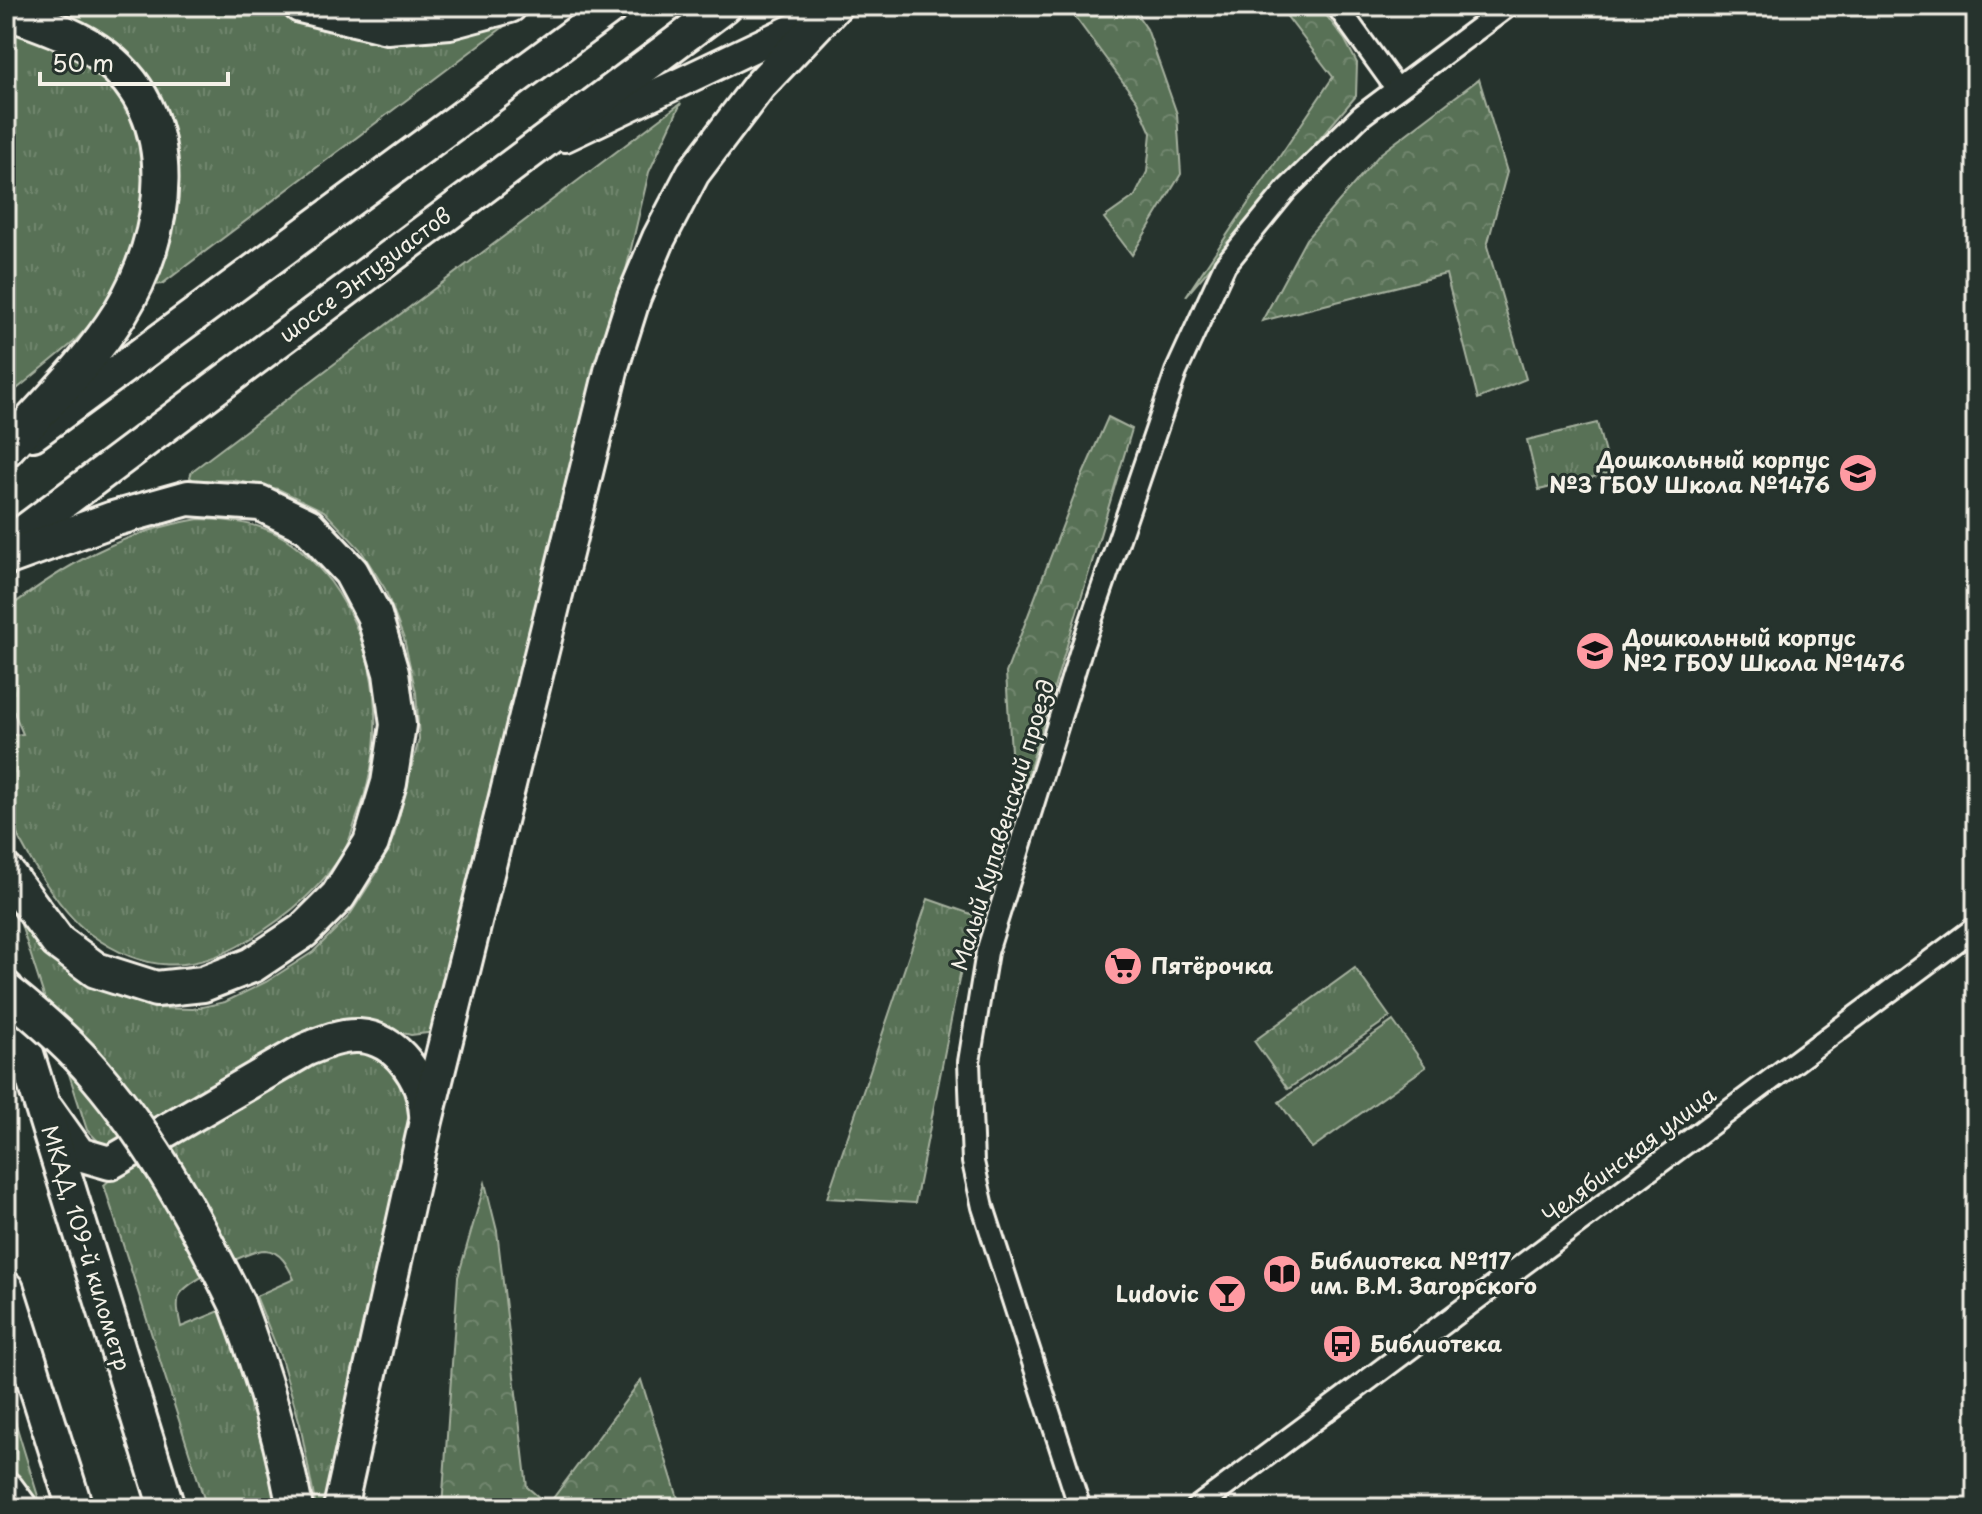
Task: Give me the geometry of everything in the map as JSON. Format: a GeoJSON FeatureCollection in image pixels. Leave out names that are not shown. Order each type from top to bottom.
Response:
{"type":"FeatureCollection","features":[{"type":"Feature","properties":{"kind":"highway"},"geometry":{"type":"LineString","coordinates":[[6,11],[62,32],[105,57],[130,82],[151,118],[160,149],[161,187],[154,236],[139,276],[119,314],[88,356],[6,451]]}},
{"type":"Feature","properties":{"kind":"highway"},"geometry":{"type":"LineString","coordinates":[[6,558],[113,519],[188,498],[260,503],[308,526],[351,572],[374,615],[391,673],[398,725],[389,783],[371,843],[338,896],[303,931],[252,965],[203,984],[156,989],[96,970],[58,942],[6,872]]}},
{"type":"Feature","properties":{"kind":"highway"},"geometry":{"type":"LineString","coordinates":[[6,990],[95,1074],[162,1164],[204,1238],[237,1304],[262,1371],[280,1434],[295,1508]]}},
{"type":"Feature","properties":{"kind":"highway","name":"МКАД, 109-й километр"},"geometry":{"type":"LineString","coordinates":[[6,990],[167,1508]]}},
{"type":"Feature","properties":{"kind":"highway"},"geometry":{"type":"LineString","coordinates":[[6,1289],[75,1508]]}},
{"type":"Feature","properties":{"kind":"highway"},"geometry":{"type":"LineString","coordinates":[[6,1489],[20,1508]]}},
{"type":"Feature","properties":{"kind":"main road"},"geometry":{"type":"LineString","coordinates":[[300,6],[387,27],[450,22],[510,6]]}},
{"type":"Feature","properties":{"kind":"main road"},"geometry":{"type":"LineString","coordinates":[[6,451],[613,6]]}},
{"type":"Feature","properties":{"kind":"main road","name":"шоссе Энтузиастов"},"geometry":{"type":"LineString","coordinates":[[6,545],[725,6]]}},
{"type":"Feature","properties":{"kind":"main road"},"geometry":{"type":"LineString","coordinates":[[525,156],[830,10]]}},
{"type":"Feature","properties":{"kind":"main road"},"geometry":{"type":"LineString","coordinates":[[340,1508],[426,1121],[612,367],[634,297],[659,238],[693,173],[759,86],[830,10]]}},
{"type":"Feature","properties":{"kind":"main road"},"geometry":{"type":"LineString","coordinates":[[40,1099],[79,1154],[110,1163],[305,1050],[356,1036],[371,1037],[399,1055],[421,1086],[426,1121]]}},
{"type":"Feature","properties":{"kind":"street"},"geometry":{"type":"LineString","coordinates":[[1337,6],[1396,88]]}},
{"type":"Feature","properties":{"kind":"street","name":"Малый Купавенский проезд"},"geometry":{"type":"LineString","coordinates":[[1080,1508],[973,1162],[969,1062],[975,1010],[987,952],[1081,650],[1176,372],[1225,265],[1287,189],[1361,116],[1508,6]]}},
{"type":"Feature","properties":{"kind":"street","name":"Челябинская улица"},"geometry":{"type":"LineString","coordinates":[[1196,1508],[1976,927]]}},
{"type":"Feature","properties":{"kind":"green space"},"geometry":{"type":"Polygon","coordinates":[[[35,6],[277,6],[300,14],[514,19],[162,284],[155,285],[151,281],[172,143],[35,6]]]}},
{"type":"Feature","properties":{"kind":"green space"},"geometry":{"type":"Polygon","coordinates":[[[1067,6],[1131,6],[1147,29],[1177,114],[1181,174],[1132,255],[1104,218],[1135,196],[1147,172],[1151,133],[1137,101],[1067,6]]]}},
{"type":"Feature","properties":{"kind":"green space"},"geometry":{"type":"Polygon","coordinates":[[[1279,6],[1319,6],[1345,40],[1357,63],[1356,96],[1186,296],[1333,77],[1279,6]]]}},
{"type":"Feature","properties":{"kind":"green space"},"geometry":{"type":"Polygon","coordinates":[[[6,24],[104,72],[143,128],[144,234],[105,308],[74,342],[6,398],[6,24]]]}},
{"type":"Feature","properties":{"kind":"green space"},"geometry":{"type":"Polygon","coordinates":[[[1479,79],[1507,172],[1487,246],[1526,379],[1478,399],[1446,274],[1262,321],[1306,239],[1380,154],[1479,79]]]}},
{"type":"Feature","properties":{"kind":"green space"},"geometry":{"type":"Polygon","coordinates":[[[681,103],[649,172],[604,364],[435,1032],[411,1035],[368,1025],[119,1146],[104,1147],[87,1130],[16,909],[83,980],[117,996],[156,1008],[193,1009],[225,1002],[266,982],[313,952],[349,916],[376,874],[394,836],[419,739],[416,693],[404,639],[385,589],[360,549],[324,511],[278,489],[233,480],[194,481],[190,477],[192,471],[681,103]]]}},
{"type":"Feature","properties":{"kind":"green space"},"geometry":{"type":"Polygon","coordinates":[[[1108,417],[1132,429],[1025,785],[1013,783],[1006,673],[1077,488],[1108,417]]]}},
{"type":"Feature","properties":{"kind":"green space"},"geometry":{"type":"Polygon","coordinates":[[[1597,423],[1610,473],[1539,490],[1527,440],[1597,423]]]}},
{"type":"Feature","properties":{"kind":"green space"},"geometry":{"type":"Polygon","coordinates":[[[199,519],[241,523],[271,531],[308,556],[330,581],[360,636],[369,665],[374,695],[373,756],[367,787],[344,851],[313,891],[275,923],[226,952],[206,960],[167,964],[129,956],[110,947],[78,924],[39,874],[18,836],[10,818],[4,787],[6,736],[23,734],[13,710],[6,705],[6,610],[51,578],[97,552],[146,532],[199,519]]]}},
{"type":"Feature","properties":{"kind":"green space"},"geometry":{"type":"Polygon","coordinates":[[[928,899],[977,916],[963,959],[915,1203],[827,1198],[928,899]]]}},
{"type":"Feature","properties":{"kind":"green space"},"geometry":{"type":"Polygon","coordinates":[[[1355,968],[1390,1017],[1288,1089],[1254,1041],[1355,968]]]}},
{"type":"Feature","properties":{"kind":"green space"},"geometry":{"type":"Polygon","coordinates":[[[1393,1021],[1426,1067],[1312,1148],[1279,1102],[1393,1021]]]}},
{"type":"Feature","properties":{"kind":"green space"},"geometry":{"type":"Polygon","coordinates":[[[350,1047],[387,1060],[405,1082],[415,1111],[332,1485],[323,1508],[316,1508],[300,1424],[281,1358],[256,1296],[294,1279],[280,1256],[271,1251],[257,1251],[193,1283],[179,1296],[178,1308],[181,1327],[222,1310],[264,1436],[277,1508],[207,1508],[104,1185],[120,1171],[312,1058],[350,1047]]]}},
{"type":"Feature","properties":{"kind":"green space"},"geometry":{"type":"Polygon","coordinates":[[[485,1183],[497,1231],[527,1487],[548,1505],[641,1380],[681,1508],[442,1508],[458,1277],[485,1183]]]}},
{"type":"Feature","properties":{"kind":"green space"},"geometry":{"type":"Polygon","coordinates":[[[6,1392],[41,1506],[6,1461],[6,1392]]]}},
{"type":"Feature","properties":{"kind":"place","name":"Дошкольный корпус №3 ГБОУ Школа №1476"},"geometry":{"type":"Point","coordinates":[1858,473]}},
{"type":"Feature","properties":{"kind":"place","name":"Дошкольный корпус №2 ГБОУ Школа №1476"},"geometry":{"type":"Point","coordinates":[1595,651]}},
{"type":"Feature","properties":{"kind":"place","name":"Пятёрочка"},"geometry":{"type":"Point","coordinates":[1123,966]}},
{"type":"Feature","properties":{"kind":"place","name":"Библиотека №117 им. В.М. Загорского"},"geometry":{"type":"Point","coordinates":[1282,1274]}},
{"type":"Feature","properties":{"kind":"place","name":"Ludovic"},"geometry":{"type":"Point","coordinates":[1227,1294]}},
{"type":"Feature","properties":{"kind":"place","name":"Библиотека"},"geometry":{"type":"Point","coordinates":[1342,1344]}}]}
